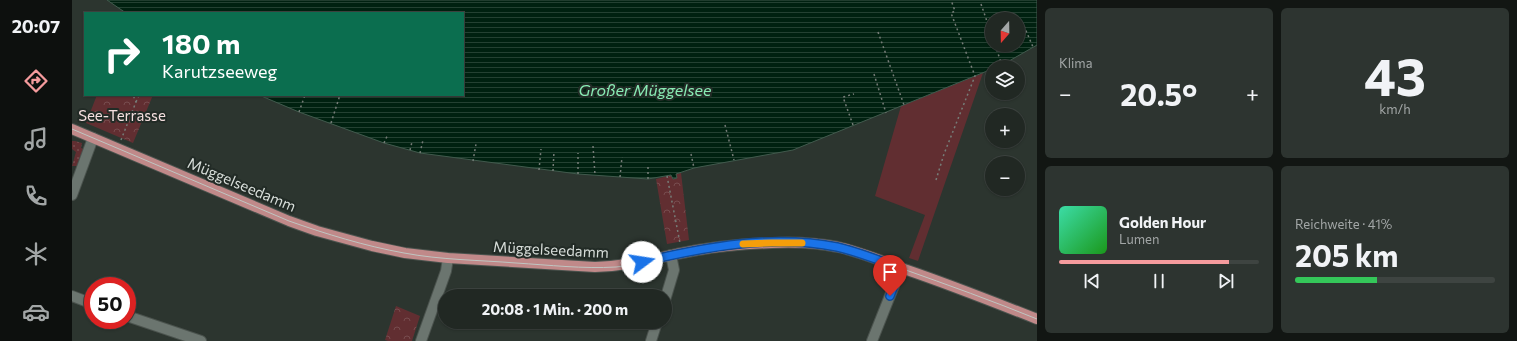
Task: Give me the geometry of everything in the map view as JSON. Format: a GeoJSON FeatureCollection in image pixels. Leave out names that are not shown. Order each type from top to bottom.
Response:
{"type":"FeatureCollection","features":[{"type":"Feature","properties":{"kind":"main road","name":"Müggelseedamm"},"geometry":{"type":"LineString","coordinates":[[72,129],[289,221],[317,231],[398,252],[448,258],[616,267],[672,255],[732,245],[808,243],[837,247],[852,251],[1037,319]]}},
{"type":"Feature","properties":{"kind":"street"},"geometry":{"type":"LineString","coordinates":[[72,195],[93,138]]}},
{"type":"Feature","properties":{"kind":"street"},"geometry":{"type":"LineString","coordinates":[[668,289],[674,270],[672,255]]}},
{"type":"Feature","properties":{"kind":"street"},"geometry":{"type":"LineString","coordinates":[[421,341],[446,271],[448,258]]}},
{"type":"Feature","properties":{"kind":"street"},"geometry":{"type":"LineString","coordinates":[[872,341],[901,268]]}},
{"type":"Feature","properties":{"kind":"street"},"geometry":{"type":"LineString","coordinates":[[72,296],[84,301]]}},
{"type":"Feature","properties":{"kind":"street"},"geometry":{"type":"LineString","coordinates":[[136,319],[201,341]]}},
{"type":"Feature","properties":{"kind":"street"},"geometry":{"type":"LineString","coordinates":[[651,341],[655,329]]}},
{"type":"Feature","properties":{"kind":"path"},"geometry":{"type":"LineString","coordinates":[[936,180],[944,154],[975,76],[951,13],[955,11],[951,0]]}},
{"type":"Feature","properties":{"kind":"path"},"geometry":{"type":"LineString","coordinates":[[981,4],[985,16]]}},
{"type":"Feature","properties":{"kind":"path"},"geometry":{"type":"LineString","coordinates":[[1025,29],[1032,47]]}},
{"type":"Feature","properties":{"kind":"path"},"geometry":{"type":"LineString","coordinates":[[878,32],[904,105]]}},
{"type":"Feature","properties":{"kind":"path"},"geometry":{"type":"LineString","coordinates":[[874,74],[886,113]]}},
{"type":"Feature","properties":{"kind":"path"},"geometry":{"type":"LineString","coordinates":[[853,125],[843,98],[854,94]]}},
{"type":"Feature","properties":{"kind":"path"},"geometry":{"type":"LineString","coordinates":[[133,96],[136,102]]}},
{"type":"Feature","properties":{"kind":"path"},"geometry":{"type":"LineString","coordinates":[[120,140],[139,96]]}},
{"type":"Feature","properties":{"kind":"path"},"geometry":{"type":"LineString","coordinates":[[299,112],[305,96]]}},
{"type":"Feature","properties":{"kind":"path"},"geometry":{"type":"LineString","coordinates":[[330,123],[340,96]]}},
{"type":"Feature","properties":{"kind":"path"},"geometry":{"type":"LineString","coordinates":[[725,125],[734,160]]}},
{"type":"Feature","properties":{"kind":"path"},"geometry":{"type":"LineString","coordinates":[[384,143],[388,134]]}},
{"type":"Feature","properties":{"kind":"path"},"geometry":{"type":"LineString","coordinates":[[420,153],[423,140]]}},
{"type":"Feature","properties":{"kind":"path"},"geometry":{"type":"LineString","coordinates":[[410,150],[412,142]]}},
{"type":"Feature","properties":{"kind":"path"},"geometry":{"type":"LineString","coordinates":[[473,161],[476,144]]}},
{"type":"Feature","properties":{"kind":"path"},"geometry":{"type":"LineString","coordinates":[[593,146],[595,175]]}},
{"type":"Feature","properties":{"kind":"path"},"geometry":{"type":"LineString","coordinates":[[539,170],[541,149]]}},
{"type":"Feature","properties":{"kind":"path"},"geometry":{"type":"LineString","coordinates":[[553,171],[554,151]]}},
{"type":"Feature","properties":{"kind":"path"},"geometry":{"type":"LineString","coordinates":[[578,153],[578,174]]}},
{"type":"Feature","properties":{"kind":"path"},"geometry":{"type":"LineString","coordinates":[[691,154],[694,168]]}},
{"type":"Feature","properties":{"kind":"path"},"geometry":{"type":"LineString","coordinates":[[620,177],[622,157]]}},
{"type":"Feature","properties":{"kind":"path"},"geometry":{"type":"LineString","coordinates":[[648,166],[648,180]]}},
{"type":"Feature","properties":{"kind":"path"},"geometry":{"type":"LineString","coordinates":[[668,176],[680,243]]}},
{"type":"Feature","properties":{"kind":"green space"},"geometry":{"type":"Polygon","coordinates":[[[983,73],[918,261],[909,258],[925,215],[875,196],[901,106],[983,73]]]}},
{"type":"Feature","properties":{"kind":"green space","name":"See-Terrasse"},"geometry":{"type":"Polygon","coordinates":[[[97,96],[153,96],[133,143],[86,123],[97,96]]]}},
{"type":"Feature","properties":{"kind":"green space"},"geometry":{"type":"Polygon","coordinates":[[[72,141],[82,143],[81,148],[84,149],[77,166],[72,166],[76,152],[72,149],[72,141]]]}},
{"type":"Feature","properties":{"kind":"green space"},"geometry":{"type":"Polygon","coordinates":[[[681,173],[689,240],[667,244],[656,179],[672,175],[673,179],[676,178],[676,174],[681,173]]]}},
{"type":"Feature","properties":{"kind":"green space"},"geometry":{"type":"Polygon","coordinates":[[[396,306],[420,316],[412,341],[385,340],[396,306]]]}},
{"type":"Feature","properties":{"kind":"water","name":"Großer Müggelsee"},"geometry":{"type":"Polygon","coordinates":[[[107,0],[1037,0],[1037,45],[1025,52],[1025,12],[985,12],[985,52],[1025,52],[1011,60],[985,60],[985,72],[793,150],[694,168],[676,174],[677,178],[673,179],[671,175],[648,179],[578,174],[420,153],[384,143],[299,112],[261,96],[464,96],[464,12],[125,12],[107,0]]]}},
{"type":"Feature","properties":{"kind":"tram line"},"geometry":{"type":"LineString","coordinates":[[72,129],[289,221],[346,239],[389,250],[446,258],[591,268],[638,264],[702,247],[728,243],[784,242],[822,245],[869,257],[1037,319]]}},
{"type":"Feature","properties":{"kind":"slow traffic"},"geometry":{"type":"LineString","coordinates":[[743,244],[802,243]]}},
{"type":"Feature","properties":{"kind":"route"},"geometry":{"type":"LineString","coordinates":[[642,262],[682,253],[732,245],[772,243],[816,244],[852,251],[901,268],[890,296]]}}]}
